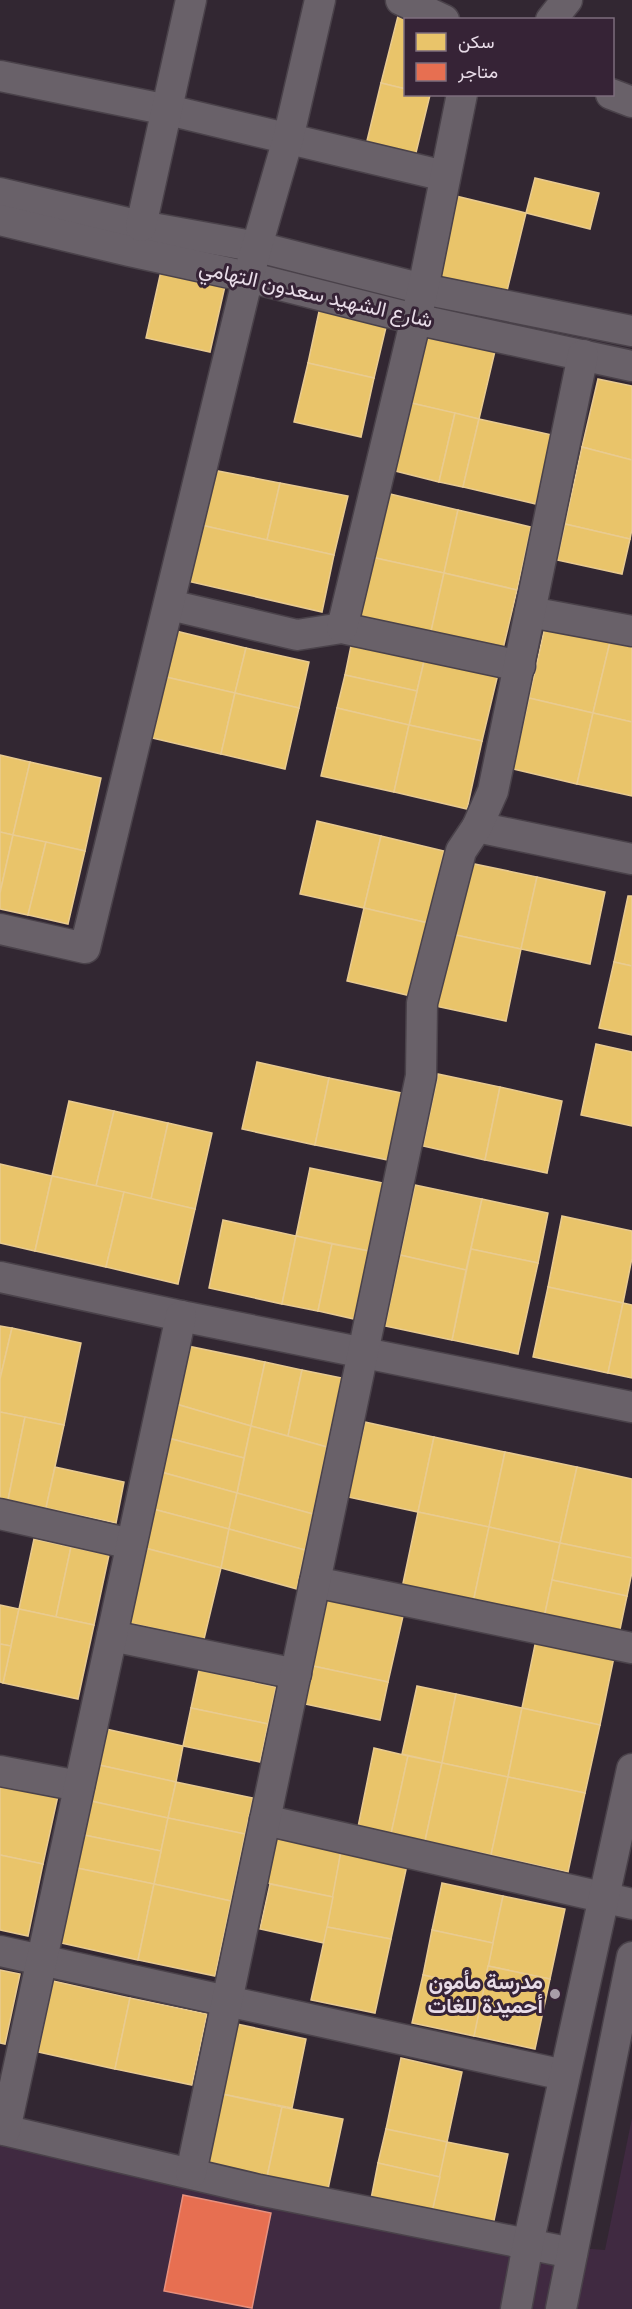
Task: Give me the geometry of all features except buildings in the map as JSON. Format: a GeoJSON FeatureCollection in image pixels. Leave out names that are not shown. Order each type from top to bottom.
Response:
{"type":"FeatureCollection","features":[{"type":"Feature","properties":{"kind":"street"},"geometry":{"type":"LineString","coordinates":[[141,226],[191,0]]}},
{"type":"Feature","properties":{"kind":"street"},"geometry":{"type":"LineString","coordinates":[[0,929],[85,948],[248,277],[288,140],[320,0]]}},
{"type":"Feature","properties":{"kind":"street"},"geometry":{"type":"LineString","coordinates":[[401,0],[440,18]]}},
{"type":"Feature","properties":{"kind":"street"},"geometry":{"type":"LineString","coordinates":[[553,18],[567,0]]}},
{"type":"Feature","properties":{"kind":"street"},"geometry":{"type":"LineString","coordinates":[[0,76],[168,111],[445,176]]}},
{"type":"Feature","properties":{"kind":"street"},"geometry":{"type":"LineString","coordinates":[[614,95],[632,102]]}},
{"type":"Feature","properties":{"kind":"street"},"geometry":{"type":"LineString","coordinates":[[342,628],[423,289],[462,96]]}},
{"type":"Feature","properties":{"kind":"street","name":"شارع الشهيد سعدون التهامي"},"geometry":{"type":"LineString","coordinates":[[0,193],[141,226],[258,247],[423,289],[632,331]]}},
{"type":"Feature","properties":{"kind":"street","name":"شارع الشهيد سعدون التهامي"},"geometry":{"type":"LineString","coordinates":[[0,220],[248,277],[415,319],[632,366]]}},
{"type":"Feature","properties":{"kind":"street"},"geometry":{"type":"LineString","coordinates":[[191,2173],[421,1076],[422,1003],[461,851],[477,827],[493,791],[583,355]]}},
{"type":"Feature","properties":{"kind":"street"},"geometry":{"type":"LineString","coordinates":[[170,605],[297,635],[342,628],[519,666]]}},
{"type":"Feature","properties":{"kind":"street"},"geometry":{"type":"LineString","coordinates":[[530,612],[632,632]]}},
{"type":"Feature","properties":{"kind":"street"},"geometry":{"type":"LineString","coordinates":[[477,827],[632,859]]}},
{"type":"Feature","properties":{"kind":"street"},"geometry":{"type":"LineString","coordinates":[[0,1277],[180,1316],[632,1407]]}},
{"type":"Feature","properties":{"kind":"street"},"geometry":{"type":"LineString","coordinates":[[180,1316],[42,1960],[2,2130],[259,2190],[572,2253]]}},
{"type":"Feature","properties":{"kind":"street"},"geometry":{"type":"LineString","coordinates":[[0,1514],[131,1544]]}},
{"type":"Feature","properties":{"kind":"street"},"geometry":{"type":"LineString","coordinates":[[315,1582],[632,1648]]}},
{"type":"Feature","properties":{"kind":"street"},"geometry":{"type":"LineString","coordinates":[[112,1636],[296,1674]]}},
{"type":"Feature","properties":{"kind":"street"},"geometry":{"type":"LineString","coordinates":[[516,2309],[564,2075],[632,1769]]}},
{"type":"Feature","properties":{"kind":"street"},"geometry":{"type":"LineString","coordinates":[[0,1771],[79,1786]]}},
{"type":"Feature","properties":{"kind":"street"},"geometry":{"type":"LineString","coordinates":[[265,1820],[632,1904]]}},
{"type":"Feature","properties":{"kind":"street"},"geometry":{"type":"LineString","coordinates":[[0,1951],[564,2075]]}},
{"type":"Feature","properties":{"kind":"street"},"geometry":{"type":"LineString","coordinates":[[561,2309],[632,1959]]}},
{"type":"Feature","properties":{"kind":"shaded area"},"geometry":{"type":"Polygon","coordinates":[[[632,2118],[632,2309],[0,2309],[0,2145],[188,2177],[528,2244],[605,2250],[632,2118]]]}},
{"type":"Feature","properties":{"kind":"place","name":"مدرسة مأمون أحميدة للغات"},"geometry":{"type":"Point","coordinates":[555,1994]}}]}
